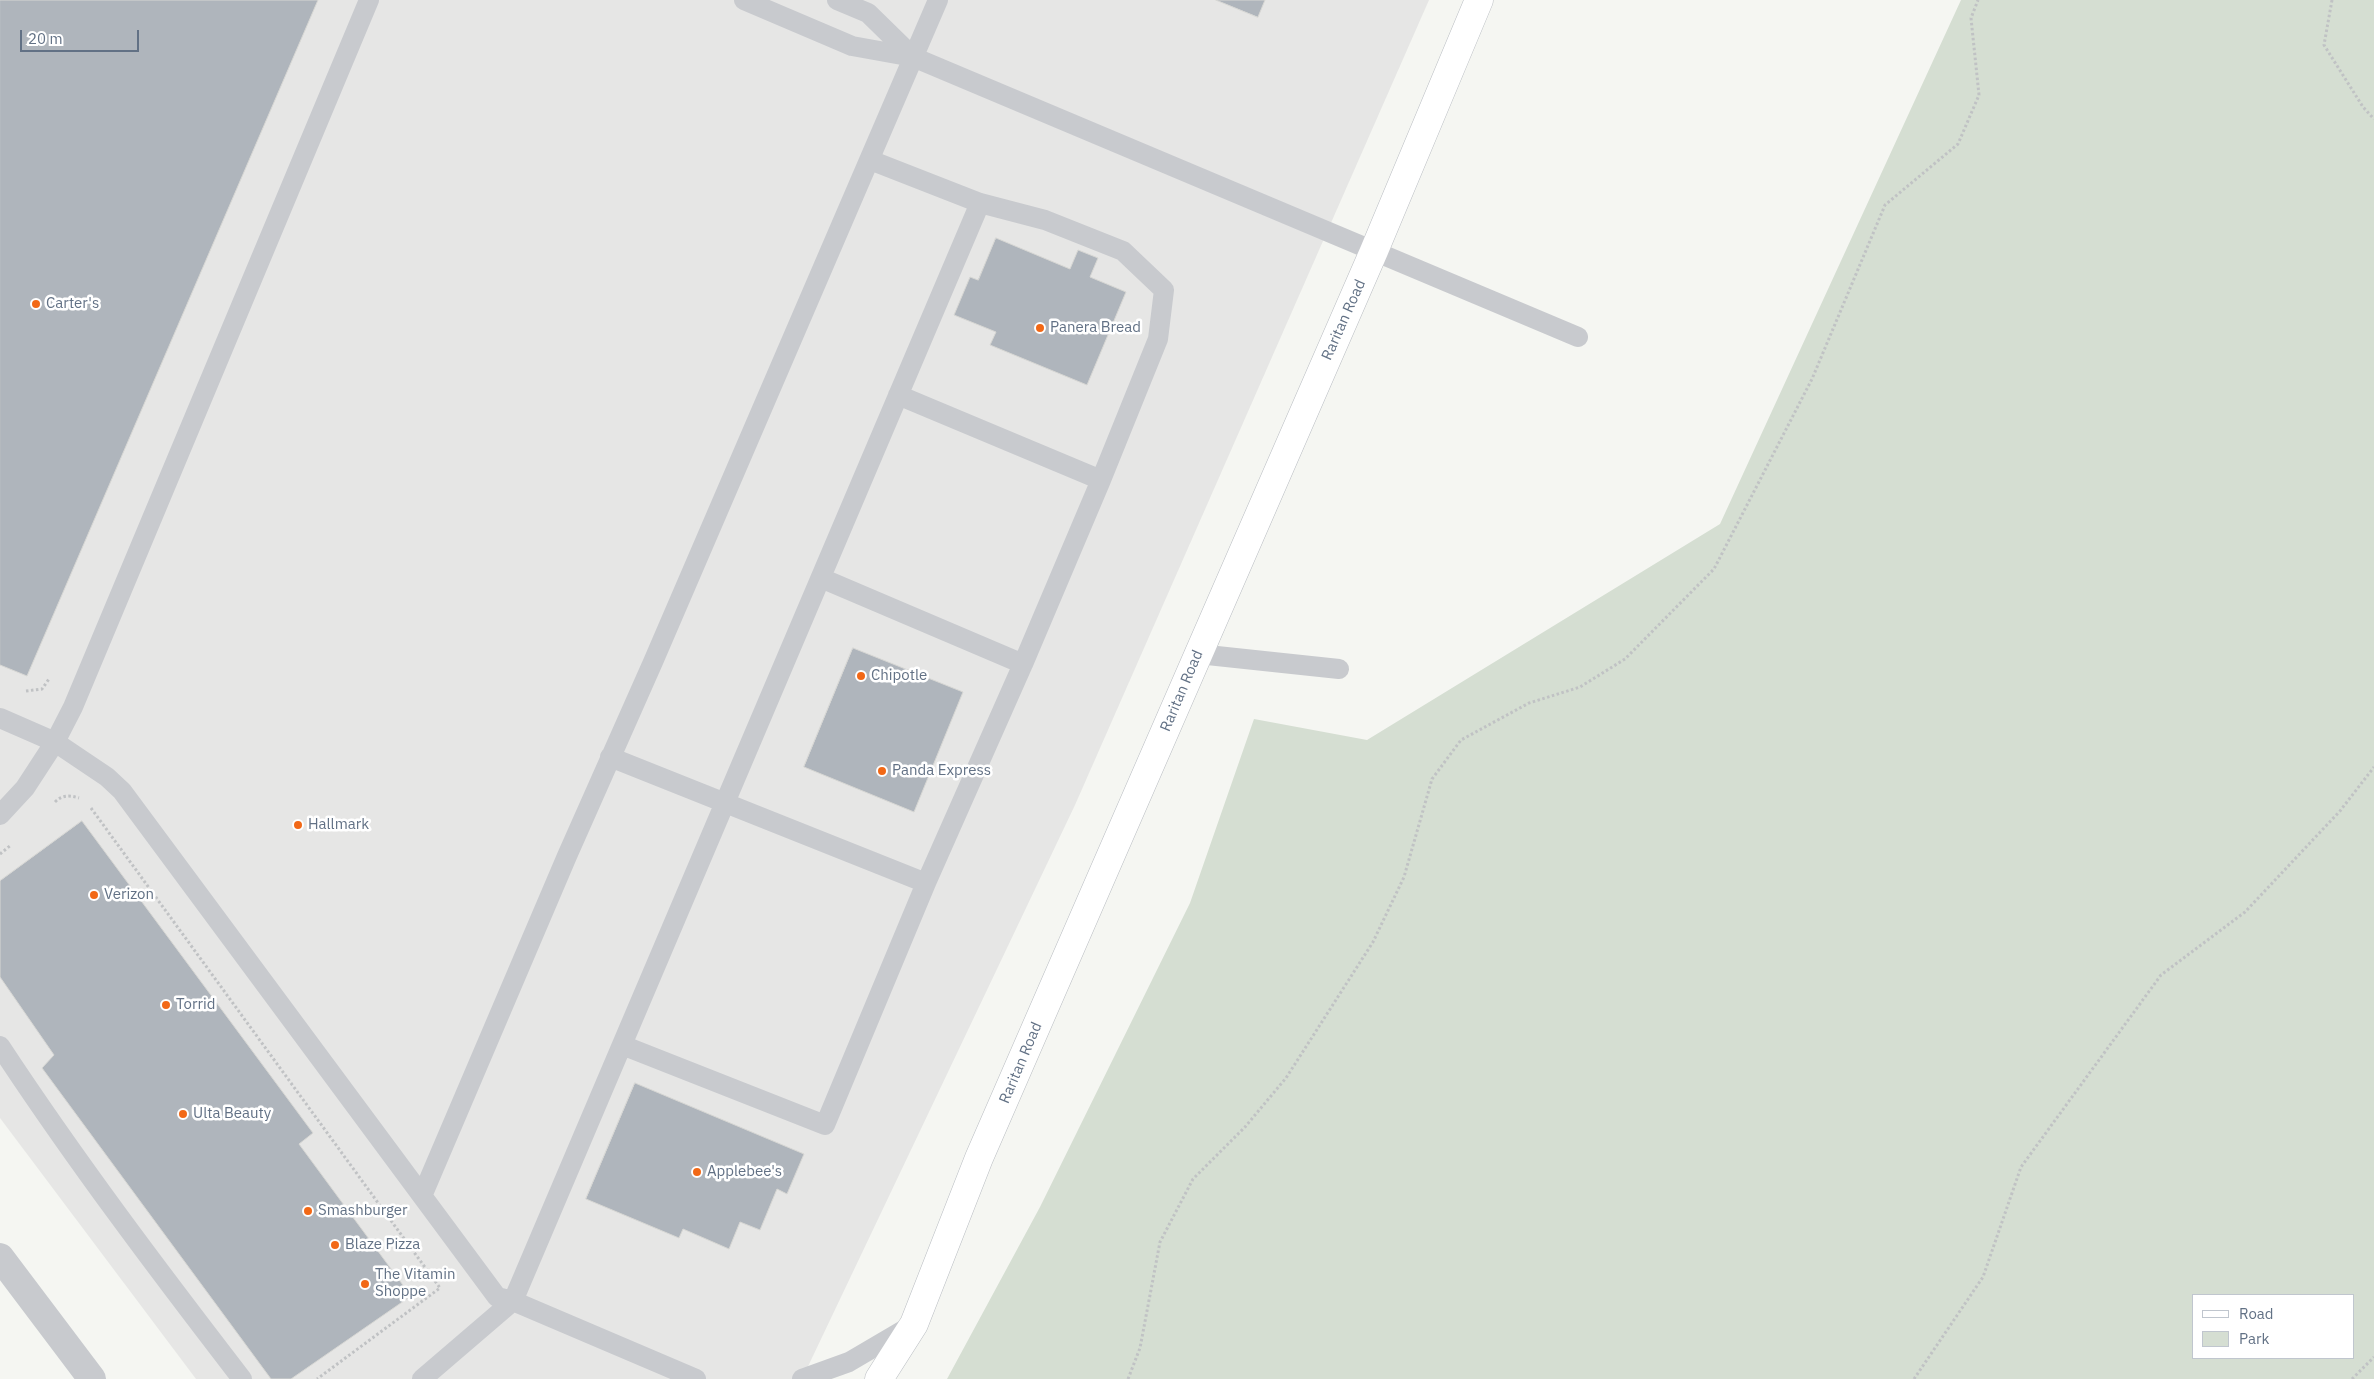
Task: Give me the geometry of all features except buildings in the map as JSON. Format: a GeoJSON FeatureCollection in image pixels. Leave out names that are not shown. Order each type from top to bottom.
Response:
{"type":"FeatureCollection","features":[{"type":"Feature","properties":{"kind":"main road","name":"Raritan Road"},"geometry":{"type":"LineString","coordinates":[[879,1379],[914,1324],[979,1158],[1374,251],[1479,0]]}},
{"type":"Feature","properties":{"kind":"street"},"geometry":{"type":"LineString","coordinates":[[0,1257],[92,1379]]}},
{"type":"Feature","properties":{"kind":"lane"},"geometry":{"type":"LineString","coordinates":[[0,814],[26,788],[74,708],[369,0]]}},
{"type":"Feature","properties":{"kind":"lane"},"geometry":{"type":"LineString","coordinates":[[744,0],[852,46],[913,57],[1578,337]]}},
{"type":"Feature","properties":{"kind":"lane"},"geometry":{"type":"LineString","coordinates":[[837,0],[868,13],[913,57]]}},
{"type":"Feature","properties":{"kind":"lane"},"geometry":{"type":"LineString","coordinates":[[422,1196],[938,0]]}},
{"type":"Feature","properties":{"kind":"lane"},"geometry":{"type":"LineString","coordinates":[[622,1045],[825,1125],[926,883],[1023,664],[1101,480],[1158,339],[1164,290],[1122,251],[1045,220],[980,203],[870,160]]}},
{"type":"Feature","properties":{"kind":"lane"},"geometry":{"type":"LineString","coordinates":[[422,1379],[513,1301],[980,203]]}},
{"type":"Feature","properties":{"kind":"lane"},"geometry":{"type":"LineString","coordinates":[[898,395],[1101,480]]}},
{"type":"Feature","properties":{"kind":"lane"},"geometry":{"type":"LineString","coordinates":[[820,578],[1023,664]]}},
{"type":"Feature","properties":{"kind":"lane"},"geometry":{"type":"LineString","coordinates":[[1198,654],[1339,669]]}},
{"type":"Feature","properties":{"kind":"lane"},"geometry":{"type":"LineString","coordinates":[[0,718],[55,742],[107,777],[122,791],[498,1296],[696,1379]]}},
{"type":"Feature","properties":{"kind":"lane"},"geometry":{"type":"LineString","coordinates":[[610,757],[926,883]]}},
{"type":"Feature","properties":{"kind":"lane"},"geometry":{"type":"LineString","coordinates":[[0,1046],[29,1090],[164,1278],[242,1379]]}},
{"type":"Feature","properties":{"kind":"lane"},"geometry":{"type":"LineString","coordinates":[[802,1379],[849,1362],[914,1324]]}},
{"type":"Feature","properties":{"kind":"path"},"geometry":{"type":"LineString","coordinates":[[1128,1379],[1140,1348],[1160,1242],[1193,1179],[1245,1127],[1286,1078],[1373,942],[1404,877],[1432,779],[1461,740],[1529,703],[1580,687],[1625,659],[1714,569],[1812,379],[1886,205],[1958,144],[1979,95],[1971,18],[1978,0]]}},
{"type":"Feature","properties":{"kind":"path"},"geometry":{"type":"LineString","coordinates":[[2332,0],[2324,45],[2362,108],[2374,118]]}},
{"type":"Feature","properties":{"kind":"path"},"geometry":{"type":"LineString","coordinates":[[1914,1379],[1983,1277],[2022,1167],[2161,975],[2245,912],[2340,812],[2374,767]]}},
{"type":"Feature","properties":{"kind":"path"},"geometry":{"type":"LineString","coordinates":[[54,804],[60,797],[72,796],[82,798]]}},
{"type":"Feature","properties":{"kind":"path"},"geometry":{"type":"LineString","coordinates":[[87,804],[440,1288],[317,1379]]}},
{"type":"Feature","properties":{"kind":"path"},"geometry":{"type":"LineString","coordinates":[[0,854],[14,842]]}},
{"type":"Feature","properties":{"kind":"path"},"geometry":{"type":"LineString","coordinates":[[2352,1379],[2374,1357]]}},
{"type":"Feature","properties":{"kind":"shaded area"},"geometry":{"type":"Polygon","coordinates":[[[0,0],[1429,0],[1075,805],[802,1379],[196,1379],[0,1118],[0,0]]]}},
{"type":"Feature","properties":{"kind":"green space"},"geometry":{"type":"Polygon","coordinates":[[[1961,0],[2374,0],[2374,1379],[947,1379],[1040,1207],[1190,903],[1254,719],[1367,740],[1720,524],[1961,0]]]}},
{"type":"Feature","properties":{"kind":"place","name":"Carter's"},"geometry":{"type":"Point","coordinates":[36,304]}},
{"type":"Feature","properties":{"kind":"place","name":"Panera Bread"},"geometry":{"type":"Point","coordinates":[1040,328]}},
{"type":"Feature","properties":{"kind":"place","name":"Chipotle"},"geometry":{"type":"Point","coordinates":[861,676]}},
{"type":"Feature","properties":{"kind":"place","name":"Panda Express"},"geometry":{"type":"Point","coordinates":[882,771]}},
{"type":"Feature","properties":{"kind":"place","name":"Hallmark"},"geometry":{"type":"Point","coordinates":[298,825]}},
{"type":"Feature","properties":{"kind":"place","name":"Verizon"},"geometry":{"type":"Point","coordinates":[94,895]}},
{"type":"Feature","properties":{"kind":"place","name":"Torrid"},"geometry":{"type":"Point","coordinates":[166,1005]}},
{"type":"Feature","properties":{"kind":"place","name":"Ulta Beauty"},"geometry":{"type":"Point","coordinates":[183,1114]}},
{"type":"Feature","properties":{"kind":"place","name":"Applebee's"},"geometry":{"type":"Point","coordinates":[697,1172]}},
{"type":"Feature","properties":{"kind":"place","name":"Smashburger"},"geometry":{"type":"Point","coordinates":[308,1211]}},
{"type":"Feature","properties":{"kind":"place","name":"Blaze Pizza"},"geometry":{"type":"Point","coordinates":[335,1245]}},
{"type":"Feature","properties":{"kind":"place","name":"The Vitamin Shoppe"},"geometry":{"type":"Point","coordinates":[365,1284]}}]}
